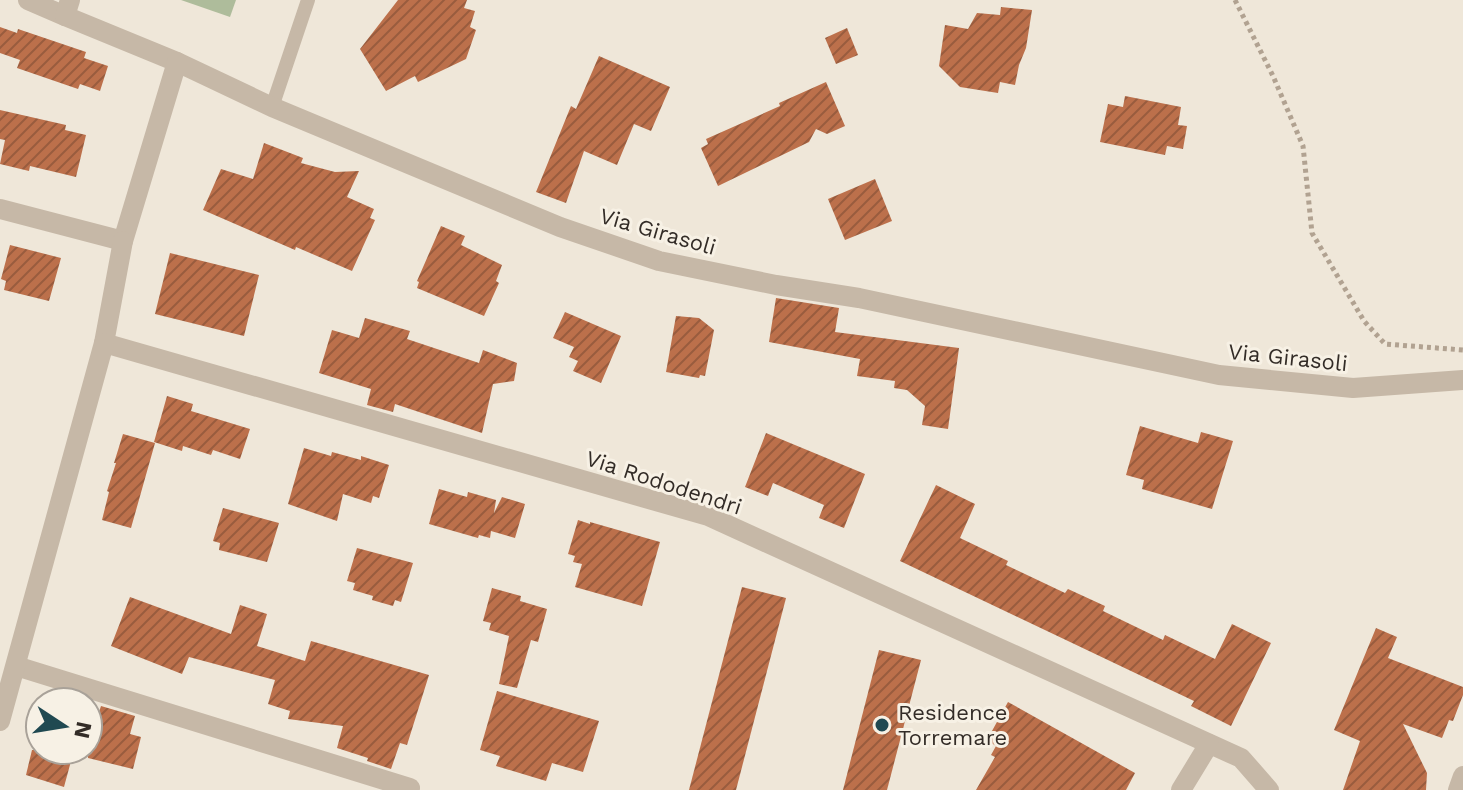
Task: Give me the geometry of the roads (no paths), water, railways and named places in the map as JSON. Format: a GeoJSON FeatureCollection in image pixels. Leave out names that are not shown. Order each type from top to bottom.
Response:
{"type":"FeatureCollection","features":[{"type":"Feature","properties":{"kind":"street","name":"Via Girasoli"},"geometry":{"type":"LineString","coordinates":[[28,0],[67,8],[272,107],[560,227],[659,261],[859,298],[1219,375],[1353,388],[1463,380]]}},
{"type":"Feature","properties":{"kind":"street"},"geometry":{"type":"LineString","coordinates":[[0,721],[104,343],[123,241],[177,62]]}},
{"type":"Feature","properties":{"kind":"street"},"geometry":{"type":"LineString","coordinates":[[0,209],[123,241]]}},
{"type":"Feature","properties":{"kind":"street","name":"Via Rododendri"},"geometry":{"type":"LineString","coordinates":[[104,343],[708,516],[1241,758],[1269,790]]}},
{"type":"Feature","properties":{"kind":"street"},"geometry":{"type":"LineString","coordinates":[[16,666],[410,788]]}},
{"type":"Feature","properties":{"kind":"street"},"geometry":{"type":"LineString","coordinates":[[1181,790],[1209,744]]}},
{"type":"Feature","properties":{"kind":"street"},"geometry":{"type":"LineString","coordinates":[[1458,790],[1463,776]]}},
{"type":"Feature","properties":{"kind":"lane"},"geometry":{"type":"LineString","coordinates":[[272,107],[308,0]]}},
{"type":"Feature","properties":{"kind":"place","name":"Residence Torremare"},"geometry":{"type":"Point","coordinates":[882,725]}}]}
